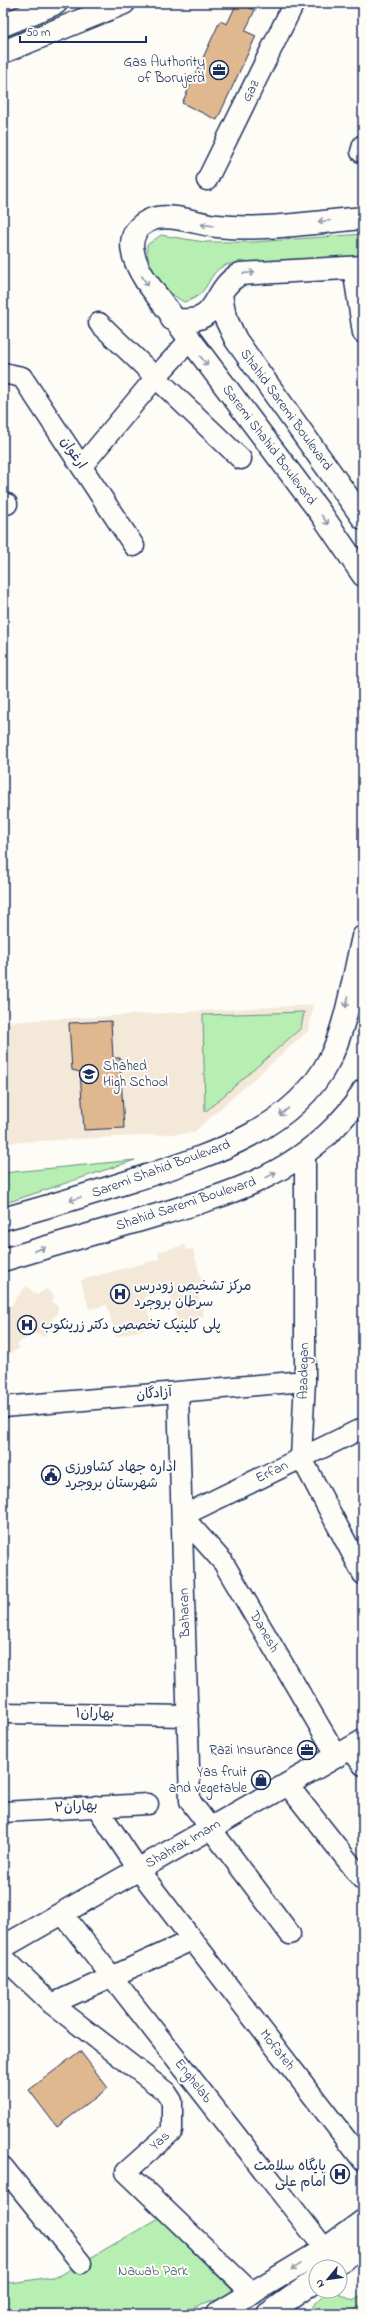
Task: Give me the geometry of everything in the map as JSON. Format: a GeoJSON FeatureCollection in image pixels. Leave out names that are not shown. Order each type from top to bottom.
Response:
{"type":"FeatureCollection","features":[{"type":"Feature","properties":{"kind":"main road"},"geometry":{"type":"LineString","coordinates":[[3,25],[56,3]]}},
{"type":"Feature","properties":{"kind":"main road"},"geometry":{"type":"LineString","coordinates":[[3,52],[124,3]]}},
{"type":"Feature","properties":{"kind":"main road"},"geometry":{"type":"LineString","coordinates":[[358,268],[240,274],[227,283],[214,306],[201,318],[192,320],[172,319],[146,281],[132,255],[132,240],[135,233],[147,221],[154,219],[171,218],[201,224],[234,227],[363,218]]}},
{"type":"Feature","properties":{"kind":"main road","name":"Shahid Saremi Boulevard"},"geometry":{"type":"LineString","coordinates":[[220,295],[225,317],[236,340],[363,518]]}},
{"type":"Feature","properties":{"kind":"main road","name":"Saremi Shahid Boulevard"},"geometry":{"type":"LineString","coordinates":[[172,319],[322,515],[363,575]]}},
{"type":"Feature","properties":{"kind":"main road","name":"Saremi Shahid Boulevard"},"geometry":{"type":"LineString","coordinates":[[3,1219],[75,1199],[171,1168],[224,1147],[256,1132],[280,1116],[304,1095],[328,1063],[338,1041],[363,937]]}},
{"type":"Feature","properties":{"kind":"main road","name":"Shahid Saremi Boulevard"},"geometry":{"type":"LineString","coordinates":[[3,1260],[234,1191],[265,1179],[305,1153],[345,1116],[362,1093]]}},
{"type":"Feature","properties":{"kind":"main road","name":"Shahrak Imam"},"geometry":{"type":"LineString","coordinates":[[3,1947],[287,1784],[353,1752]]}},
{"type":"Feature","properties":{"kind":"main road"},"geometry":{"type":"LineString","coordinates":[[329,2258],[363,2221]]}},
{"type":"Feature","properties":{"kind":"main road"},"geometry":{"type":"LineString","coordinates":[[217,2314],[253,2294],[329,2258],[363,2245]]}},
{"type":"Feature","properties":{"kind":"main road"},"geometry":{"type":"LineString","coordinates":[[268,2314],[308,2286]]}},
{"type":"Feature","properties":{"kind":"street","name":"Gaz"},"geometry":{"type":"LineString","coordinates":[[207,180],[294,3]]}},
{"type":"Feature","properties":{"kind":"street"},"geometry":{"type":"LineString","coordinates":[[358,268],[363,334]]}},
{"type":"Feature","properties":{"kind":"street"},"geometry":{"type":"LineString","coordinates":[[99,323],[241,459]]}},
{"type":"Feature","properties":{"kind":"street"},"geometry":{"type":"LineString","coordinates":[[82,466],[156,377],[189,341]]}},
{"type":"Feature","properties":{"kind":"street","name":"ارغوان"},"geometry":{"type":"LineString","coordinates":[[3,373],[22,377],[134,546]]}},
{"type":"Feature","properties":{"kind":"street","name":"Azadegan"},"geometry":{"type":"LineString","coordinates":[[301,1457],[305,1381],[305,1153]]}},
{"type":"Feature","properties":{"kind":"street","name":"آزادگان"},"geometry":{"type":"LineString","coordinates":[[3,1407],[305,1381]]}},
{"type":"Feature","properties":{"kind":"street","name":"Baharan"},"geometry":{"type":"LineString","coordinates":[[178,1392],[190,1800],[290,1934]]}},
{"type":"Feature","properties":{"kind":"street","name":"Erfan"},"geometry":{"type":"LineString","coordinates":[[182,1516],[363,1428]]}},
{"type":"Feature","properties":{"kind":"street"},"geometry":{"type":"LineString","coordinates":[[301,1457],[363,1574]]}},
{"type":"Feature","properties":{"kind":"street","name":"Danesh"},"geometry":{"type":"LineString","coordinates":[[182,1516],[223,1562],[353,1752]]}},
{"type":"Feature","properties":{"kind":"street","name":"بهاران۱"},"geometry":{"type":"LineString","coordinates":[[3,1713],[188,1716]]}},
{"type":"Feature","properties":{"kind":"street"},"geometry":{"type":"LineString","coordinates":[[287,1784],[363,1880]]}},
{"type":"Feature","properties":{"kind":"street","name":"بهاران۲"},"geometry":{"type":"LineString","coordinates":[[3,1812],[148,1804]]}},
{"type":"Feature","properties":{"kind":"street","name":"Mofateh"},"geometry":{"type":"LineString","coordinates":[[96,1806],[138,1869],[363,2161]]}},
{"type":"Feature","properties":{"kind":"street","name":"Enghelab"},"geometry":{"type":"LineString","coordinates":[[62,1913],[329,2258]]}},
{"type":"Feature","properties":{"kind":"street"},"geometry":{"type":"LineString","coordinates":[[52,2004],[192,1940]]}},
{"type":"Feature","properties":{"kind":"street","name":"Yas"},"geometry":{"type":"LineString","coordinates":[[3,1957],[52,2004],[166,2092],[172,2101],[172,2131],[126,2172],[253,2294]]}},
{"type":"Feature","properties":{"kind":"street"},"geometry":{"type":"LineString","coordinates":[[3,2167],[81,2263]]}},
{"type":"Feature","properties":{"kind":"shaded area"},"geometry":{"type":"Polygon","coordinates":[[[313,1005],[309,1030],[193,1133],[3,1143],[3,1022],[313,1005]]]}},
{"type":"Feature","properties":{"kind":"shaded area","name":"مرکز تشخیص زودرس سرطان بروجرد"},"geometry":{"type":"Polygon","coordinates":[[[185,1245],[187,1250],[193,1249],[202,1283],[196,1285],[204,1316],[178,1324],[169,1290],[144,1297],[152,1327],[116,1337],[107,1305],[89,1309],[81,1280],[160,1259],[158,1252],[185,1245]]]}},
{"type":"Feature","properties":{"kind":"shaded area","name":"پلی کلینیک تخصصی دکتر زرینکوب"},"geometry":{"type":"Polygon","coordinates":[[[26,1286],[37,1295],[46,1289],[54,1295],[52,1302],[58,1306],[57,1314],[53,1317],[45,1337],[34,1333],[17,1344],[19,1348],[8,1355],[3,1355],[3,1307],[11,1305],[26,1286]]]}},
{"type":"Feature","properties":{"kind":"green space"},"geometry":{"type":"Polygon","coordinates":[[[363,234],[363,256],[234,263],[223,266],[216,271],[202,292],[195,298],[184,302],[177,298],[163,285],[149,262],[147,253],[147,245],[161,235],[204,242],[254,242],[363,234]]]}},
{"type":"Feature","properties":{"kind":"green space"},"geometry":{"type":"Polygon","coordinates":[[[304,1012],[301,1028],[205,1112],[203,1015],[304,1012]]]}},
{"type":"Feature","properties":{"kind":"green space"},"geometry":{"type":"Polygon","coordinates":[[[135,1160],[3,1204],[3,1173],[135,1160]]]}},
{"type":"Feature","properties":{"kind":"green space","name":"Nawab Park"},"geometry":{"type":"Polygon","coordinates":[[[159,2218],[234,2292],[216,2300],[174,2314],[3,2314],[3,2280],[11,2283],[59,2276],[159,2218]]]}},
{"type":"Feature","properties":{"kind":"green space"},"geometry":{"type":"Polygon","coordinates":[[[363,2295],[363,2303],[350,2314],[305,2314],[320,2299],[348,2298],[353,2301],[363,2295]]]}},
{"type":"Feature","properties":{"kind":"building","name":"Gas Authority of Borujerd"},"geometry":{"type":"Polygon","coordinates":[[[237,3],[255,10],[245,31],[256,36],[217,120],[182,103],[220,21],[227,24],[237,3]]]}},
{"type":"Feature","properties":{"kind":"building"},"geometry":{"type":"Polygon","coordinates":[[[111,1021],[113,1058],[120,1058],[124,1128],[84,1130],[80,1072],[72,1070],[69,1023],[111,1021]]]}},
{"type":"Feature","properties":{"kind":"building"},"geometry":{"type":"Polygon","coordinates":[[[80,2051],[108,2088],[57,2127],[29,2090],[80,2051]]]}},
{"type":"Feature","properties":{"kind":"place","name":"Gas Authority of Borujerd"},"geometry":{"type":"Point","coordinates":[219,70]}},
{"type":"Feature","properties":{"kind":"place","name":"Shahed High School"},"geometry":{"type":"Point","coordinates":[89,1074]}},
{"type":"Feature","properties":{"kind":"place","name":"مرکز تشخیص زودرس سرطان بروجرد"},"geometry":{"type":"Point","coordinates":[120,1294]}},
{"type":"Feature","properties":{"kind":"place","name":"پلی کلینیک تخصصی دکتر زرینکوب"},"geometry":{"type":"Point","coordinates":[27,1325]}},
{"type":"Feature","properties":{"kind":"place","name":"اداره جهاد کشاورزی شهرستان بروجرد"},"geometry":{"type":"Point","coordinates":[51,1475]}},
{"type":"Feature","properties":{"kind":"place","name":"Razi Insurance"},"geometry":{"type":"Point","coordinates":[307,1750]}},
{"type":"Feature","properties":{"kind":"place","name":"Yas fruit and vegetable"},"geometry":{"type":"Point","coordinates":[261,1780]}},
{"type":"Feature","properties":{"kind":"place","name":"پایگاه سلامت امام علی"},"geometry":{"type":"Point","coordinates":[340,2174]}}]}
